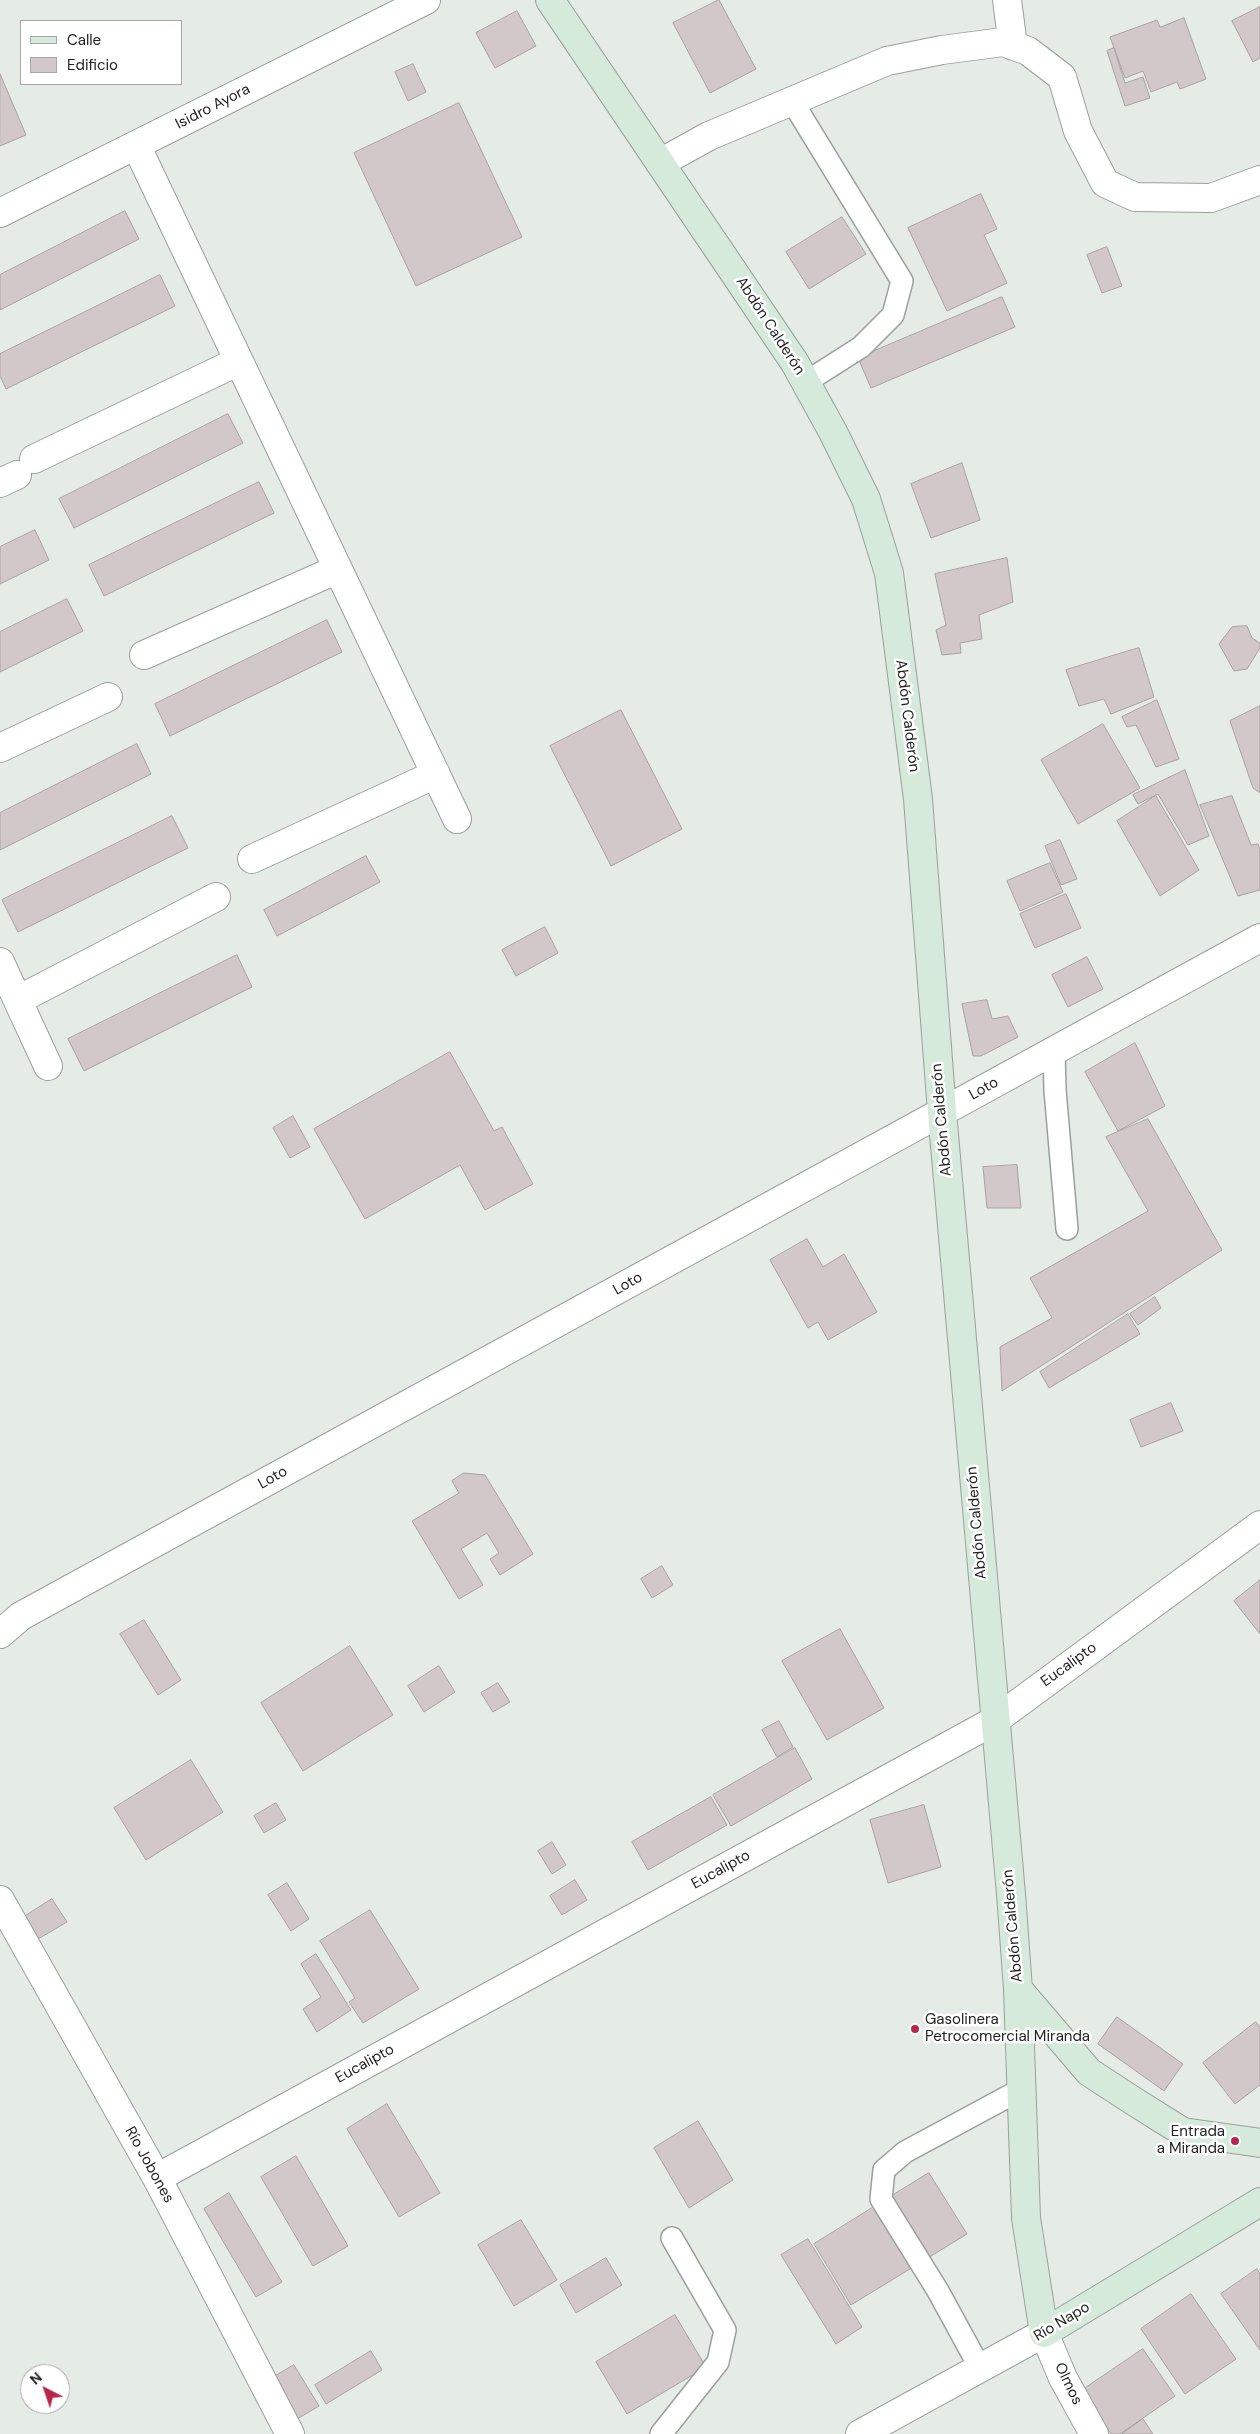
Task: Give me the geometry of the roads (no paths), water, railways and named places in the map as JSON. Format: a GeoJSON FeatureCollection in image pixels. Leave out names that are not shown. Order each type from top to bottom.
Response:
{"type":"FeatureCollection","features":[{"type":"Feature","properties":{"kind":"street","name":"Isidro Ayora"},"geometry":{"type":"LineString","coordinates":[[0,213],[426,0]]}},
{"type":"Feature","properties":{"kind":"street","name":"Abdón Calderón"},"geometry":{"type":"LineString","coordinates":[[550,0],[795,362],[833,432],[866,499],[889,573],[918,799],[942,1112],[1018,1990],[1020,2090],[1026,2218],[1044,2333]]}},
{"type":"Feature","properties":{"kind":"street"},"geometry":{"type":"LineString","coordinates":[[1007,0],[1012,46]]}},
{"type":"Feature","properties":{"kind":"street"},"geometry":{"type":"LineString","coordinates":[[660,163],[709,136],[887,61],[942,50],[1003,42],[1028,51],[1062,77],[1078,131],[1105,183],[1135,197],[1211,198],[1260,180]]}},
{"type":"Feature","properties":{"kind":"street"},"geometry":{"type":"LineString","coordinates":[[136,145],[457,819]]}},
{"type":"Feature","properties":{"kind":"street"},"geometry":{"type":"LineString","coordinates":[[17,472],[239,361]]}},
{"type":"Feature","properties":{"kind":"street"},"geometry":{"type":"LineString","coordinates":[[144,655],[338,568]]}},
{"type":"Feature","properties":{"kind":"street"},"geometry":{"type":"LineString","coordinates":[[0,748],[108,697]]}},
{"type":"Feature","properties":{"kind":"street"},"geometry":{"type":"LineString","coordinates":[[252,859],[436,774]]}},
{"type":"Feature","properties":{"kind":"street"},"geometry":{"type":"LineString","coordinates":[[18,1000],[216,897]]}},
{"type":"Feature","properties":{"kind":"street","name":"Loto"},"geometry":{"type":"LineString","coordinates":[[0,1634],[21,1616],[1260,938]]}},
{"type":"Feature","properties":{"kind":"street"},"geometry":{"type":"LineString","coordinates":[[0,962],[48,1066]]}},
{"type":"Feature","properties":{"kind":"street","name":"Eucalipto"},"geometry":{"type":"LineString","coordinates":[[157,2178],[994,1721],[1260,1525]]}},
{"type":"Feature","properties":{"kind":"street","name":"Río Jobones"},"geometry":{"type":"LineString","coordinates":[[0,1900],[157,2178],[290,2434]]}},
{"type":"Feature","properties":{"kind":"street"},"geometry":{"type":"LineString","coordinates":[[1018,1990],[1089,2072],[1175,2127],[1183,2132],[1260,2144]]}},
{"type":"Feature","properties":{"kind":"street","name":"Río Napo"},"geometry":{"type":"LineString","coordinates":[[860,2434],[1044,2333],[1260,2202]]}},
{"type":"Feature","properties":{"kind":"street","name":"Olmos"},"geometry":{"type":"LineString","coordinates":[[1044,2333],[1062,2378],[1094,2434]]}},
{"type":"Feature","properties":{"kind":"lane"},"geometry":{"type":"LineString","coordinates":[[792,101],[902,281],[893,315],[861,347],[806,382]]}},
{"type":"Feature","properties":{"kind":"lane"},"geometry":{"type":"LineString","coordinates":[[1054,1051],[1055,1090],[1067,1229]]}},
{"type":"Feature","properties":{"kind":"lane"},"geometry":{"type":"LineString","coordinates":[[980,2368],[938,2292],[881,2199],[884,2170],[905,2152],[1020,2090]]}},
{"type":"Feature","properties":{"kind":"lane"},"geometry":{"type":"LineString","coordinates":[[661,2434],[718,2362],[725,2330],[672,2238]]}},
{"type":"Feature","properties":{"kind":"place","name":"Gasolinera Petrocomercial Miranda"},"geometry":{"type":"Point","coordinates":[915,2029]}},
{"type":"Feature","properties":{"kind":"place","name":"Entrada a Miranda"},"geometry":{"type":"Point","coordinates":[1235,2141]}}]}
